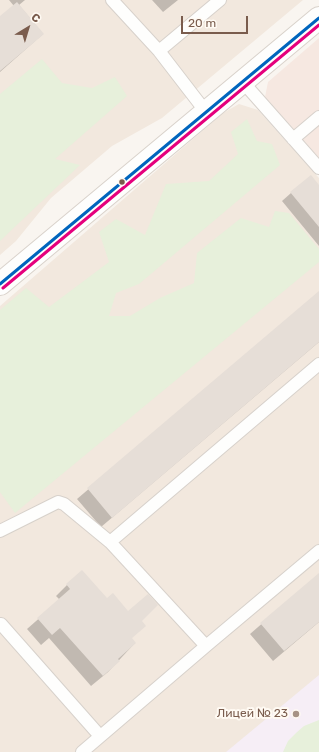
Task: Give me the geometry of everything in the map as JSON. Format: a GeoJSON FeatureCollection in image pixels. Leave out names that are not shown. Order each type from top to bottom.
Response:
{"type":"FeatureCollection","features":[{"type":"Feature","properties":{"kind":"street"},"geometry":{"type":"LineString","coordinates":[[0,284],[319,18]]}},
{"type":"Feature","properties":{"kind":"lane"},"geometry":{"type":"LineString","coordinates":[[112,0],[158,51],[206,112]]}},
{"type":"Feature","properties":{"kind":"lane"},"geometry":{"type":"LineString","coordinates":[[158,51],[220,0]]}},
{"type":"Feature","properties":{"kind":"lane"},"geometry":{"type":"LineString","coordinates":[[242,81],[319,168]]}},
{"type":"Feature","properties":{"kind":"lane"},"geometry":{"type":"LineString","coordinates":[[293,139],[319,117]]}},
{"type":"Feature","properties":{"kind":"lane"},"geometry":{"type":"LineString","coordinates":[[110,542],[319,364]]}},
{"type":"Feature","properties":{"kind":"lane"},"geometry":{"type":"LineString","coordinates":[[0,531],[58,502],[64,504],[110,542],[206,646]]}},
{"type":"Feature","properties":{"kind":"lane"},"geometry":{"type":"LineString","coordinates":[[82,752],[319,551]]}},
{"type":"Feature","properties":{"kind":"lane"},"geometry":{"type":"LineString","coordinates":[[0,623],[100,736]]}},
{"type":"Feature","properties":{"kind":"shaded area"},"geometry":{"type":"Polygon","coordinates":[[[0,0],[303,0],[162,118],[112,146],[51,198],[16,241],[0,255],[0,0]]]}},
{"type":"Feature","properties":{"kind":"shaded area"},"geometry":{"type":"Polygon","coordinates":[[[319,38],[319,158],[265,97],[268,82],[319,38]]]}},
{"type":"Feature","properties":{"kind":"shaded area"},"geometry":{"type":"Polygon","coordinates":[[[239,104],[258,110],[319,178],[319,752],[0,752],[0,306],[223,113],[239,104]]]}},
{"type":"Feature","properties":{"kind":"shaded area","name":"Лицей № 23"},"geometry":{"type":"Polygon","coordinates":[[[319,675],[319,752],[226,752],[319,675]]]}},
{"type":"Feature","properties":{"kind":"green space"},"geometry":{"type":"Polygon","coordinates":[[[42,59],[62,83],[92,88],[115,77],[127,96],[55,159],[80,165],[0,241],[0,94],[42,59]]]}},
{"type":"Feature","properties":{"kind":"green space"},"geometry":{"type":"Polygon","coordinates":[[[247,119],[257,141],[272,144],[280,165],[139,284],[116,293],[109,316],[130,316],[160,298],[194,283],[197,253],[241,218],[269,227],[275,211],[289,213],[319,249],[319,262],[15,513],[0,492],[0,310],[26,288],[49,307],[109,262],[99,232],[116,219],[145,235],[166,184],[209,181],[238,154],[231,132],[247,119]]]}},
{"type":"Feature","properties":{"kind":"green space"},"geometry":{"type":"Polygon","coordinates":[[[319,720],[319,752],[283,752],[288,741],[296,733],[304,726],[319,720]]]}},
{"type":"Feature","properties":{"kind":"building"},"geometry":{"type":"Polygon","coordinates":[[[17,2],[44,34],[0,71],[0,16],[17,2]]]}},
{"type":"Feature","properties":{"kind":"building"},"geometry":{"type":"Polygon","coordinates":[[[311,175],[319,185],[319,227],[290,192],[311,175]]]}},
{"type":"Feature","properties":{"kind":"building"},"geometry":{"type":"Polygon","coordinates":[[[319,291],[319,342],[112,518],[87,488],[319,291]]]}},
{"type":"Feature","properties":{"kind":"building"},"geometry":{"type":"Polygon","coordinates":[[[82,570],[107,598],[113,593],[128,611],[148,594],[158,605],[142,621],[146,626],[132,638],[136,643],[118,659],[120,661],[103,676],[60,628],[52,635],[37,618],[70,589],[66,584],[82,570]]]}},
{"type":"Feature","properties":{"kind":"building"},"geometry":{"type":"Polygon","coordinates":[[[319,573],[319,622],[284,651],[260,623],[319,573]]]}},
{"type":"Feature","properties":{"kind":"transit line"},"geometry":{"type":"LineString","coordinates":[[0,284],[319,18]]}},
{"type":"Feature","properties":{"kind":"transit line"},"geometry":{"type":"LineString","coordinates":[[3,288],[319,25]]}},
{"type":"Feature","properties":{"kind":"place","name":"Лицей № 23"},"geometry":{"type":"Point","coordinates":[296,714]}}]}
